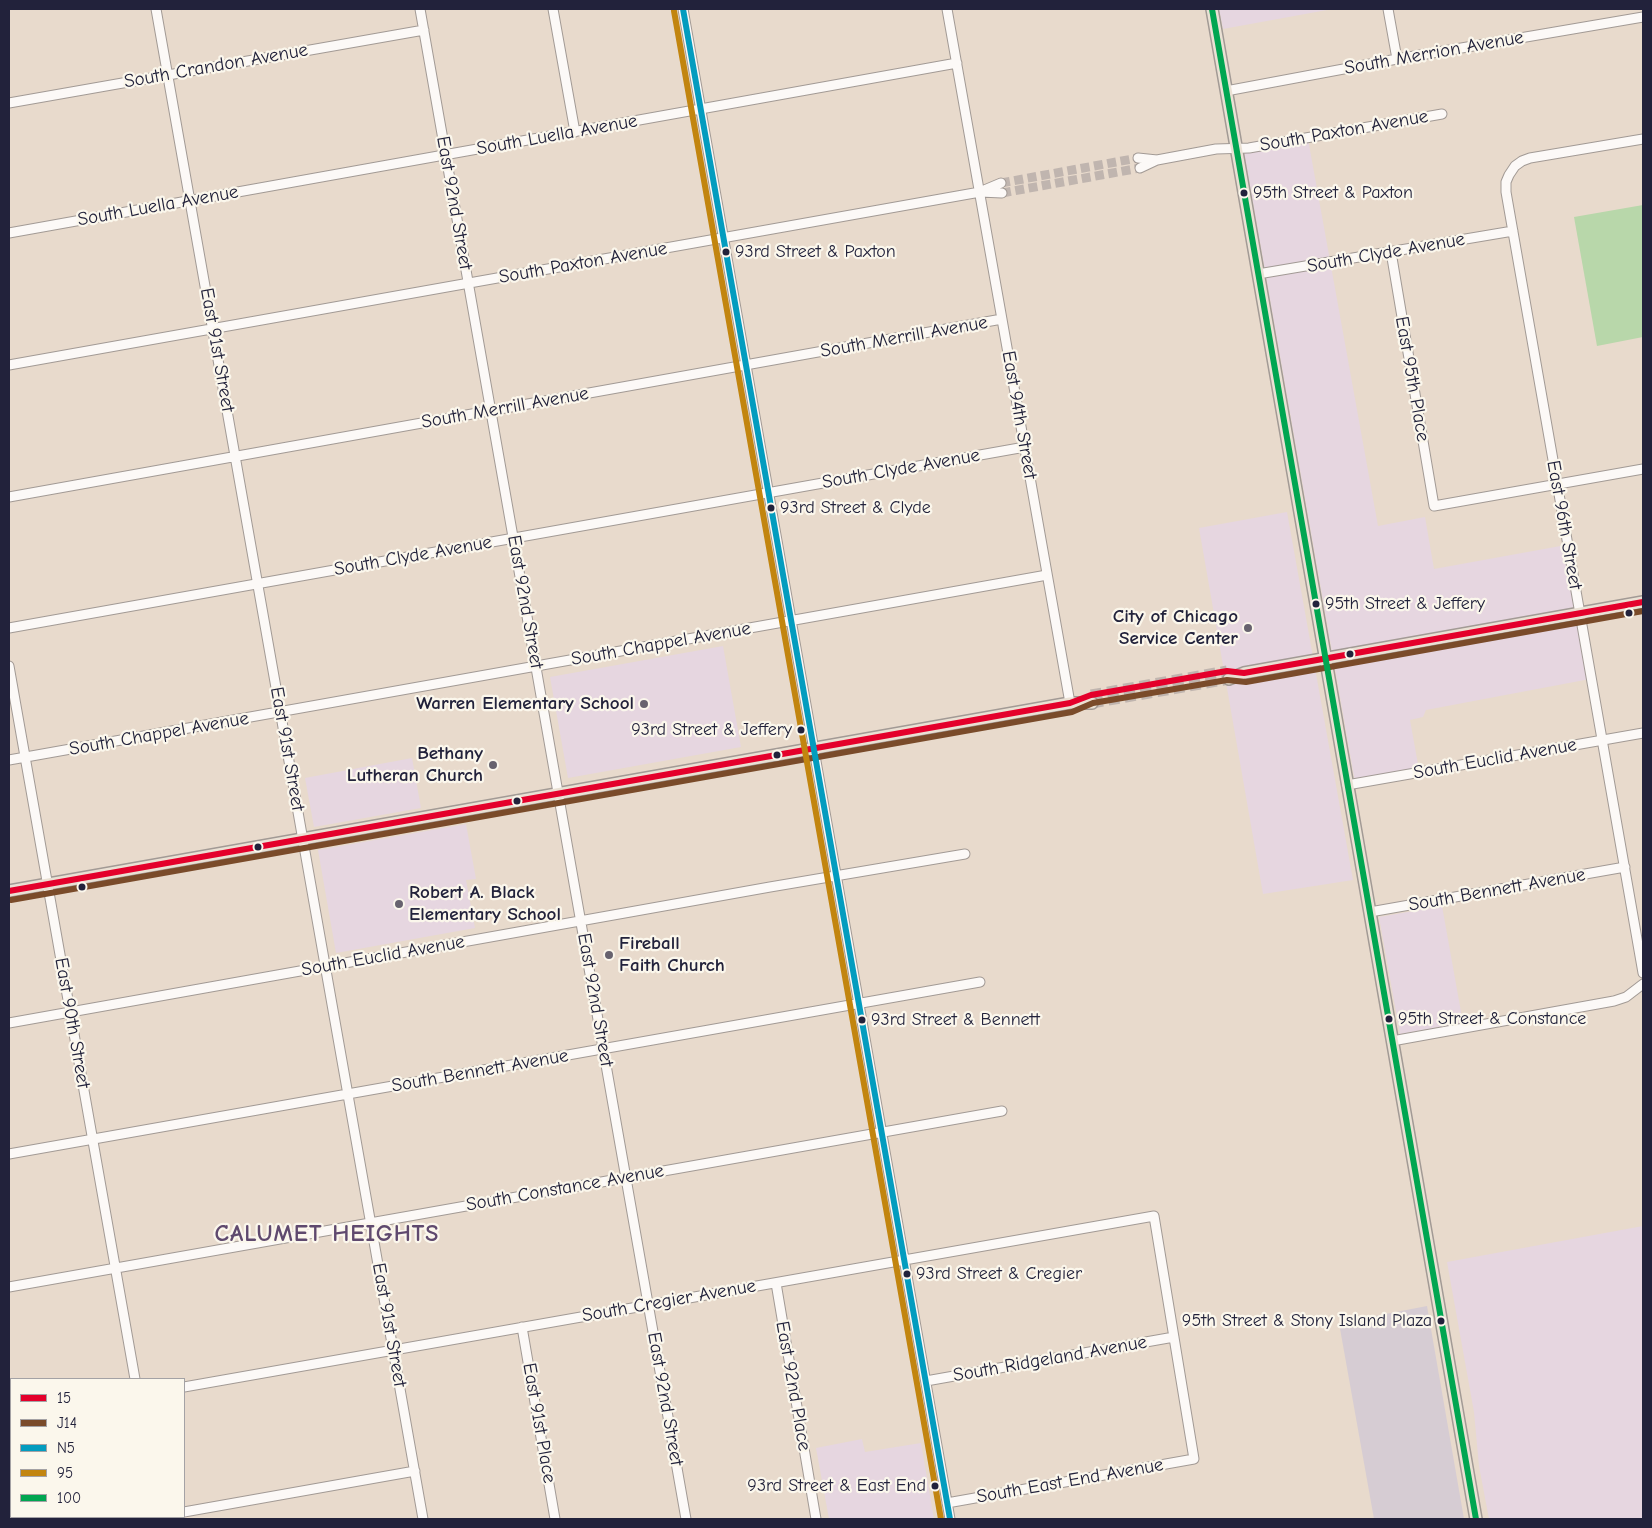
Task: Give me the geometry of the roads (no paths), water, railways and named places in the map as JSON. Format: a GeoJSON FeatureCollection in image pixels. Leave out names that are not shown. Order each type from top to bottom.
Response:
{"type":"FeatureCollection","features":[{"type":"Feature","properties":{"kind":"main road"},"geometry":{"type":"LineString","coordinates":[[1212,9],[1476,1519]]}},
{"type":"Feature","properties":{"kind":"main road"},"geometry":{"type":"LineString","coordinates":[[1228,675],[1643,602]]}},
{"type":"Feature","properties":{"kind":"main road"},"geometry":{"type":"LineString","coordinates":[[9,891],[1092,699]]}},
{"type":"Feature","properties":{"kind":"street","name":"East 91st Street"},"geometry":{"type":"LineString","coordinates":[[156,9],[423,1519]]}},
{"type":"Feature","properties":{"kind":"street","name":"East 92nd Street"},"geometry":{"type":"LineString","coordinates":[[420,9],[686,1519]]}},
{"type":"Feature","properties":{"kind":"street"},"geometry":{"type":"LineString","coordinates":[[553,9],[575,132]]}},
{"type":"Feature","properties":{"kind":"street"},"geometry":{"type":"LineString","coordinates":[[683,9],[950,1519]]}},
{"type":"Feature","properties":{"kind":"street","name":"East 94th Street"},"geometry":{"type":"LineString","coordinates":[[948,9],[1070,703]]}},
{"type":"Feature","properties":{"kind":"street"},"geometry":{"type":"LineString","coordinates":[[1388,9],[1397,58]]}},
{"type":"Feature","properties":{"kind":"street","name":"South Merrion Avenue"},"geometry":{"type":"LineString","coordinates":[[1226,91],[1397,58],[1643,17]]}},
{"type":"Feature","properties":{"kind":"street","name":"South Crandon Avenue"},"geometry":{"type":"LineString","coordinates":[[9,103],[424,30]]}},
{"type":"Feature","properties":{"kind":"street","name":"South Luella Avenue"},"geometry":{"type":"LineString","coordinates":[[9,233],[957,63]]}},
{"type":"Feature","properties":{"kind":"street","name":"South Paxton Avenue"},"geometry":{"type":"LineString","coordinates":[[1140,168],[1157,160],[1216,149],[1249,148],[1442,114]]}},
{"type":"Feature","properties":{"kind":"street","name":"East 96th Street"},"geometry":{"type":"LineString","coordinates":[[1643,139],[1530,158],[1515,166],[1506,182],[1506,192],[1643,974]]}},
{"type":"Feature","properties":{"kind":"street","name":"South Paxton Avenue"},"geometry":{"type":"LineString","coordinates":[[1138,158],[1157,160]]}},
{"type":"Feature","properties":{"kind":"street","name":"South Paxton Avenue"},"geometry":{"type":"LineString","coordinates":[[980,192],[1001,183]]}},
{"type":"Feature","properties":{"kind":"street","name":"South Paxton Avenue"},"geometry":{"type":"LineString","coordinates":[[9,366],[980,192],[1002,193]]}},
{"type":"Feature","properties":{"kind":"street","name":"South Clyde Avenue"},"geometry":{"type":"LineString","coordinates":[[1258,274],[1513,231]]}},
{"type":"Feature","properties":{"kind":"street","name":"East 95th Place"},"geometry":{"type":"LineString","coordinates":[[1391,252],[1434,506],[1557,484]]}},
{"type":"Feature","properties":{"kind":"street","name":"South Merrill Avenue"},"geometry":{"type":"LineString","coordinates":[[9,498],[1002,319]]}},
{"type":"Feature","properties":{"kind":"street","name":"South Clyde Avenue"},"geometry":{"type":"LineString","coordinates":[[9,628],[1025,447]]}},
{"type":"Feature","properties":{"kind":"street"},"geometry":{"type":"LineString","coordinates":[[1557,484],[1643,469]]}},
{"type":"Feature","properties":{"kind":"street","name":"South Chappel Avenue"},"geometry":{"type":"LineString","coordinates":[[9,760],[1047,575]]}},
{"type":"Feature","properties":{"kind":"street","name":"East 90th Street"},"geometry":{"type":"LineString","coordinates":[[9,666],[135,1378]]}},
{"type":"Feature","properties":{"kind":"street","name":"South Euclid Avenue"},"geometry":{"type":"LineString","coordinates":[[1347,785],[1643,732]]}},
{"type":"Feature","properties":{"kind":"street","name":"South Euclid Avenue"},"geometry":{"type":"LineString","coordinates":[[9,1023],[965,854]]}},
{"type":"Feature","properties":{"kind":"street","name":"South Bennett Avenue"},"geometry":{"type":"LineString","coordinates":[[1370,912],[1625,868]]}},
{"type":"Feature","properties":{"kind":"street","name":"South Bennett Avenue"},"geometry":{"type":"LineString","coordinates":[[9,1154],[980,982]]}},
{"type":"Feature","properties":{"kind":"street"},"geometry":{"type":"LineString","coordinates":[[1392,1041],[1614,1001],[1626,997],[1643,984]]}},
{"type":"Feature","properties":{"kind":"street","name":"South Constance Avenue"},"geometry":{"type":"LineString","coordinates":[[9,1287],[1002,1111]]}},
{"type":"Feature","properties":{"kind":"street","name":"South Cregier Avenue"},"geometry":{"type":"LineString","coordinates":[[185,1387],[1154,1216],[1174,1337]]}},
{"type":"Feature","properties":{"kind":"street","name":"East 92nd Place"},"geometry":{"type":"LineString","coordinates":[[776,1283],[816,1519]]}},
{"type":"Feature","properties":{"kind":"street","name":"East 91st Place"},"geometry":{"type":"LineString","coordinates":[[522,1327],[555,1519]]}},
{"type":"Feature","properties":{"kind":"street","name":"South Ridgeland Avenue"},"geometry":{"type":"LineString","coordinates":[[926,1381],[1174,1337]]}},
{"type":"Feature","properties":{"kind":"street","name":"South East End Avenue"},"geometry":{"type":"LineString","coordinates":[[947,1503],[1194,1459],[1174,1337]]}},
{"type":"Feature","properties":{"kind":"street"},"geometry":{"type":"LineString","coordinates":[[185,1512],[415,1471]]}},
{"type":"Feature","properties":{"kind":"street"},"geometry":{"type":"LineString","coordinates":[[143,1519],[159,1518]]}},
{"type":"Feature","properties":{"kind":"tunnel"},"geometry":{"type":"LineString","coordinates":[[1001,183],[1138,158]]}},
{"type":"Feature","properties":{"kind":"tunnel"},"geometry":{"type":"LineString","coordinates":[[1002,193],[1140,168]]}},
{"type":"Feature","properties":{"kind":"tunnel"},"geometry":{"type":"LineString","coordinates":[[1091,695],[1227,671]]}},
{"type":"Feature","properties":{"kind":"tunnel"},"geometry":{"type":"LineString","coordinates":[[1092,703],[1229,679]]}},
{"type":"Feature","properties":{"kind":"place","name":"95th Street & Paxton"},"geometry":{"type":"Point","coordinates":[1244,193]}},
{"type":"Feature","properties":{"kind":"place","name":"93rd Street & Paxton"},"geometry":{"type":"Point","coordinates":[726,252]}},
{"type":"Feature","properties":{"kind":"place","name":"93rd Street & Clyde"},"geometry":{"type":"Point","coordinates":[771,508]}},
{"type":"Feature","properties":{"kind":"place","name":"95th Street & Jeffery"},"geometry":{"type":"Point","coordinates":[1316,604]}},
{"type":"Feature","properties":{"kind":"place","name":"City of Chicago Service Center"},"geometry":{"type":"Point","coordinates":[1248,628]}},
{"type":"Feature","properties":{"kind":"place","name":"Warren Elementary School"},"geometry":{"type":"Point","coordinates":[644,704]}},
{"type":"Feature","properties":{"kind":"place","name":"93rd Street & Jeffery"},"geometry":{"type":"Point","coordinates":[801,730]}},
{"type":"Feature","properties":{"kind":"place","name":"Bethany Lutheran Church"},"geometry":{"type":"Point","coordinates":[493,765]}},
{"type":"Feature","properties":{"kind":"place","name":"Robert A. Black Elementary School"},"geometry":{"type":"Point","coordinates":[399,904]}},
{"type":"Feature","properties":{"kind":"place","name":"Fireball Faith Church"},"geometry":{"type":"Point","coordinates":[609,955]}},
{"type":"Feature","properties":{"kind":"place","name":"95th Street & Constance"},"geometry":{"type":"Point","coordinates":[1389,1019]}},
{"type":"Feature","properties":{"kind":"place","name":"93rd Street & Bennett"},"geometry":{"type":"Point","coordinates":[862,1020]}},
{"type":"Feature","properties":{"kind":"place","name":"93rd Street & Cregier"},"geometry":{"type":"Point","coordinates":[907,1274]}},
{"type":"Feature","properties":{"kind":"place","name":"95th Street & Stony Island Plaza"},"geometry":{"type":"Point","coordinates":[1441,1321]}},
{"type":"Feature","properties":{"kind":"place","name":"93rd Street & East End"},"geometry":{"type":"Point","coordinates":[935,1486]}},
{"type":"Feature","properties":{"kind":"district","name":"CALUMET HEIGHTS"},"geometry":{"type":"Point","coordinates":[327,1234]}}]}
